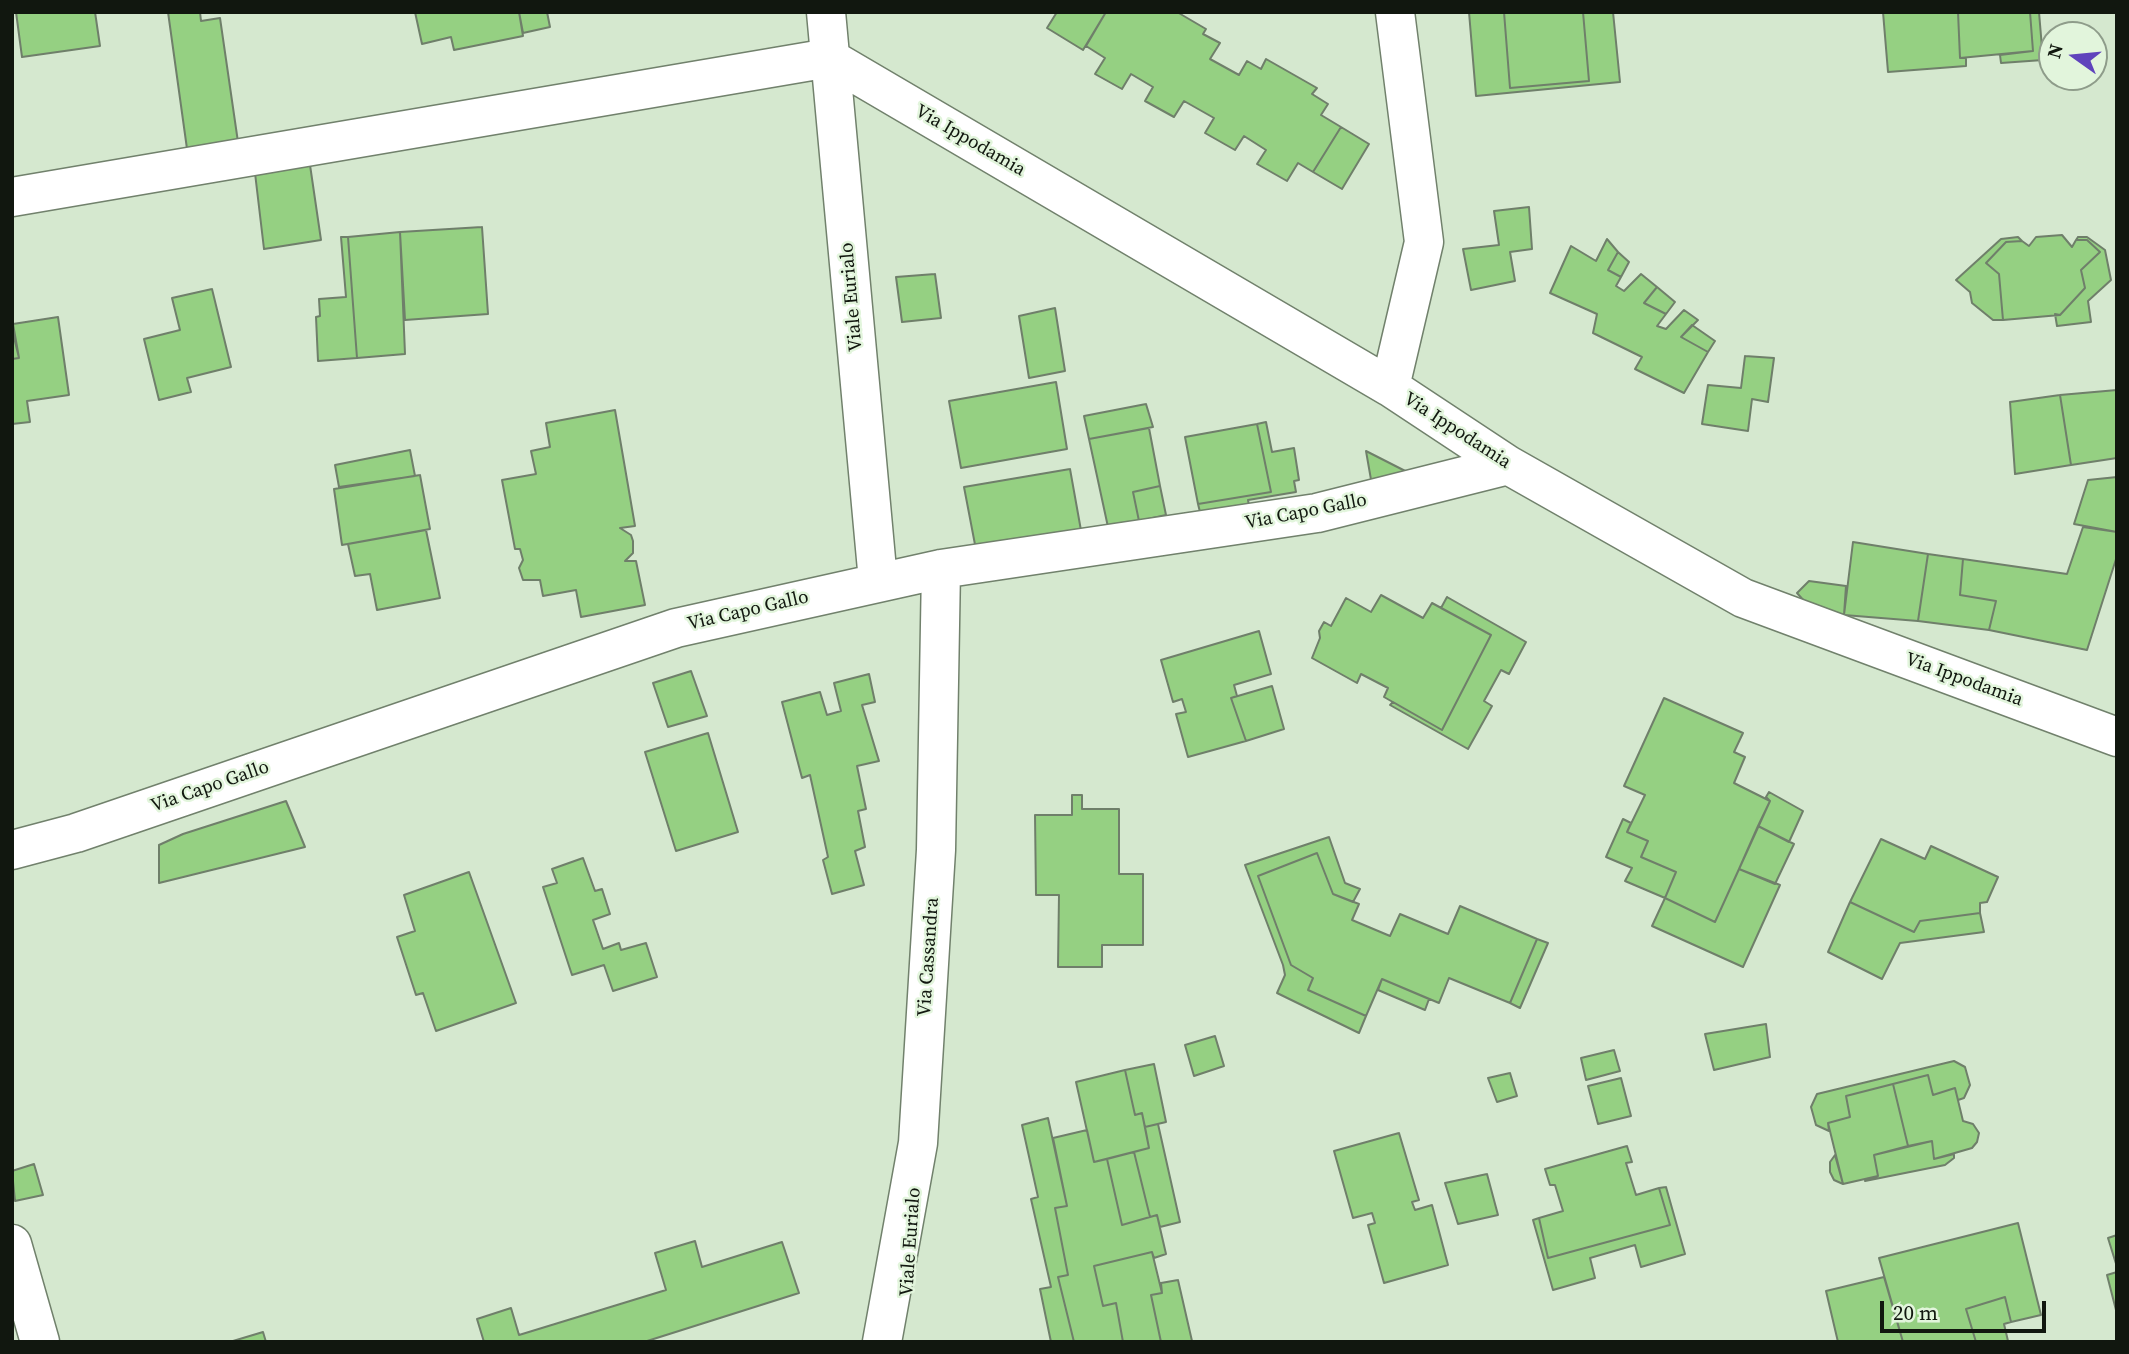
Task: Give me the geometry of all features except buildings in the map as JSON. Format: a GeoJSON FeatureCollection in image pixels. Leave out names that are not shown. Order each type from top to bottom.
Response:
{"type":"FeatureCollection","features":[{"type":"Feature","properties":{"kind":"street","name":"Viale Eurialo"},"geometry":{"type":"LineString","coordinates":[[826,12],[878,581]]}},
{"type":"Feature","properties":{"kind":"street"},"geometry":{"type":"LineString","coordinates":[[1390,387],[1424,242],[1395,12]]}},
{"type":"Feature","properties":{"kind":"street"},"geometry":{"type":"LineString","coordinates":[[12,197],[829,58]]}},
{"type":"Feature","properties":{"kind":"street","name":"Via Ippodamia"},"geometry":{"type":"LineString","coordinates":[[829,58],[1390,387],[1508,465],[1743,597],[2117,737]]}},
{"type":"Feature","properties":{"kind":"street","name":"Via Capo Gallo"},"geometry":{"type":"LineString","coordinates":[[12,850],[89,829],[676,628],[941,569],[1317,513],[1508,465]]}},
{"type":"Feature","properties":{"kind":"street","name":"Via Cassandra"},"geometry":{"type":"LineString","coordinates":[[883,1342],[918,1143],[936,850],[941,569]]}},
{"type":"Feature","properties":{"kind":"street","name":"Viale Eurialo"},"geometry":{"type":"LineString","coordinates":[[905,1342],[918,1143]]}},
{"type":"Feature","properties":{"kind":"street"},"geometry":{"type":"LineString","coordinates":[[12,1244],[40,1342]]}}]}
